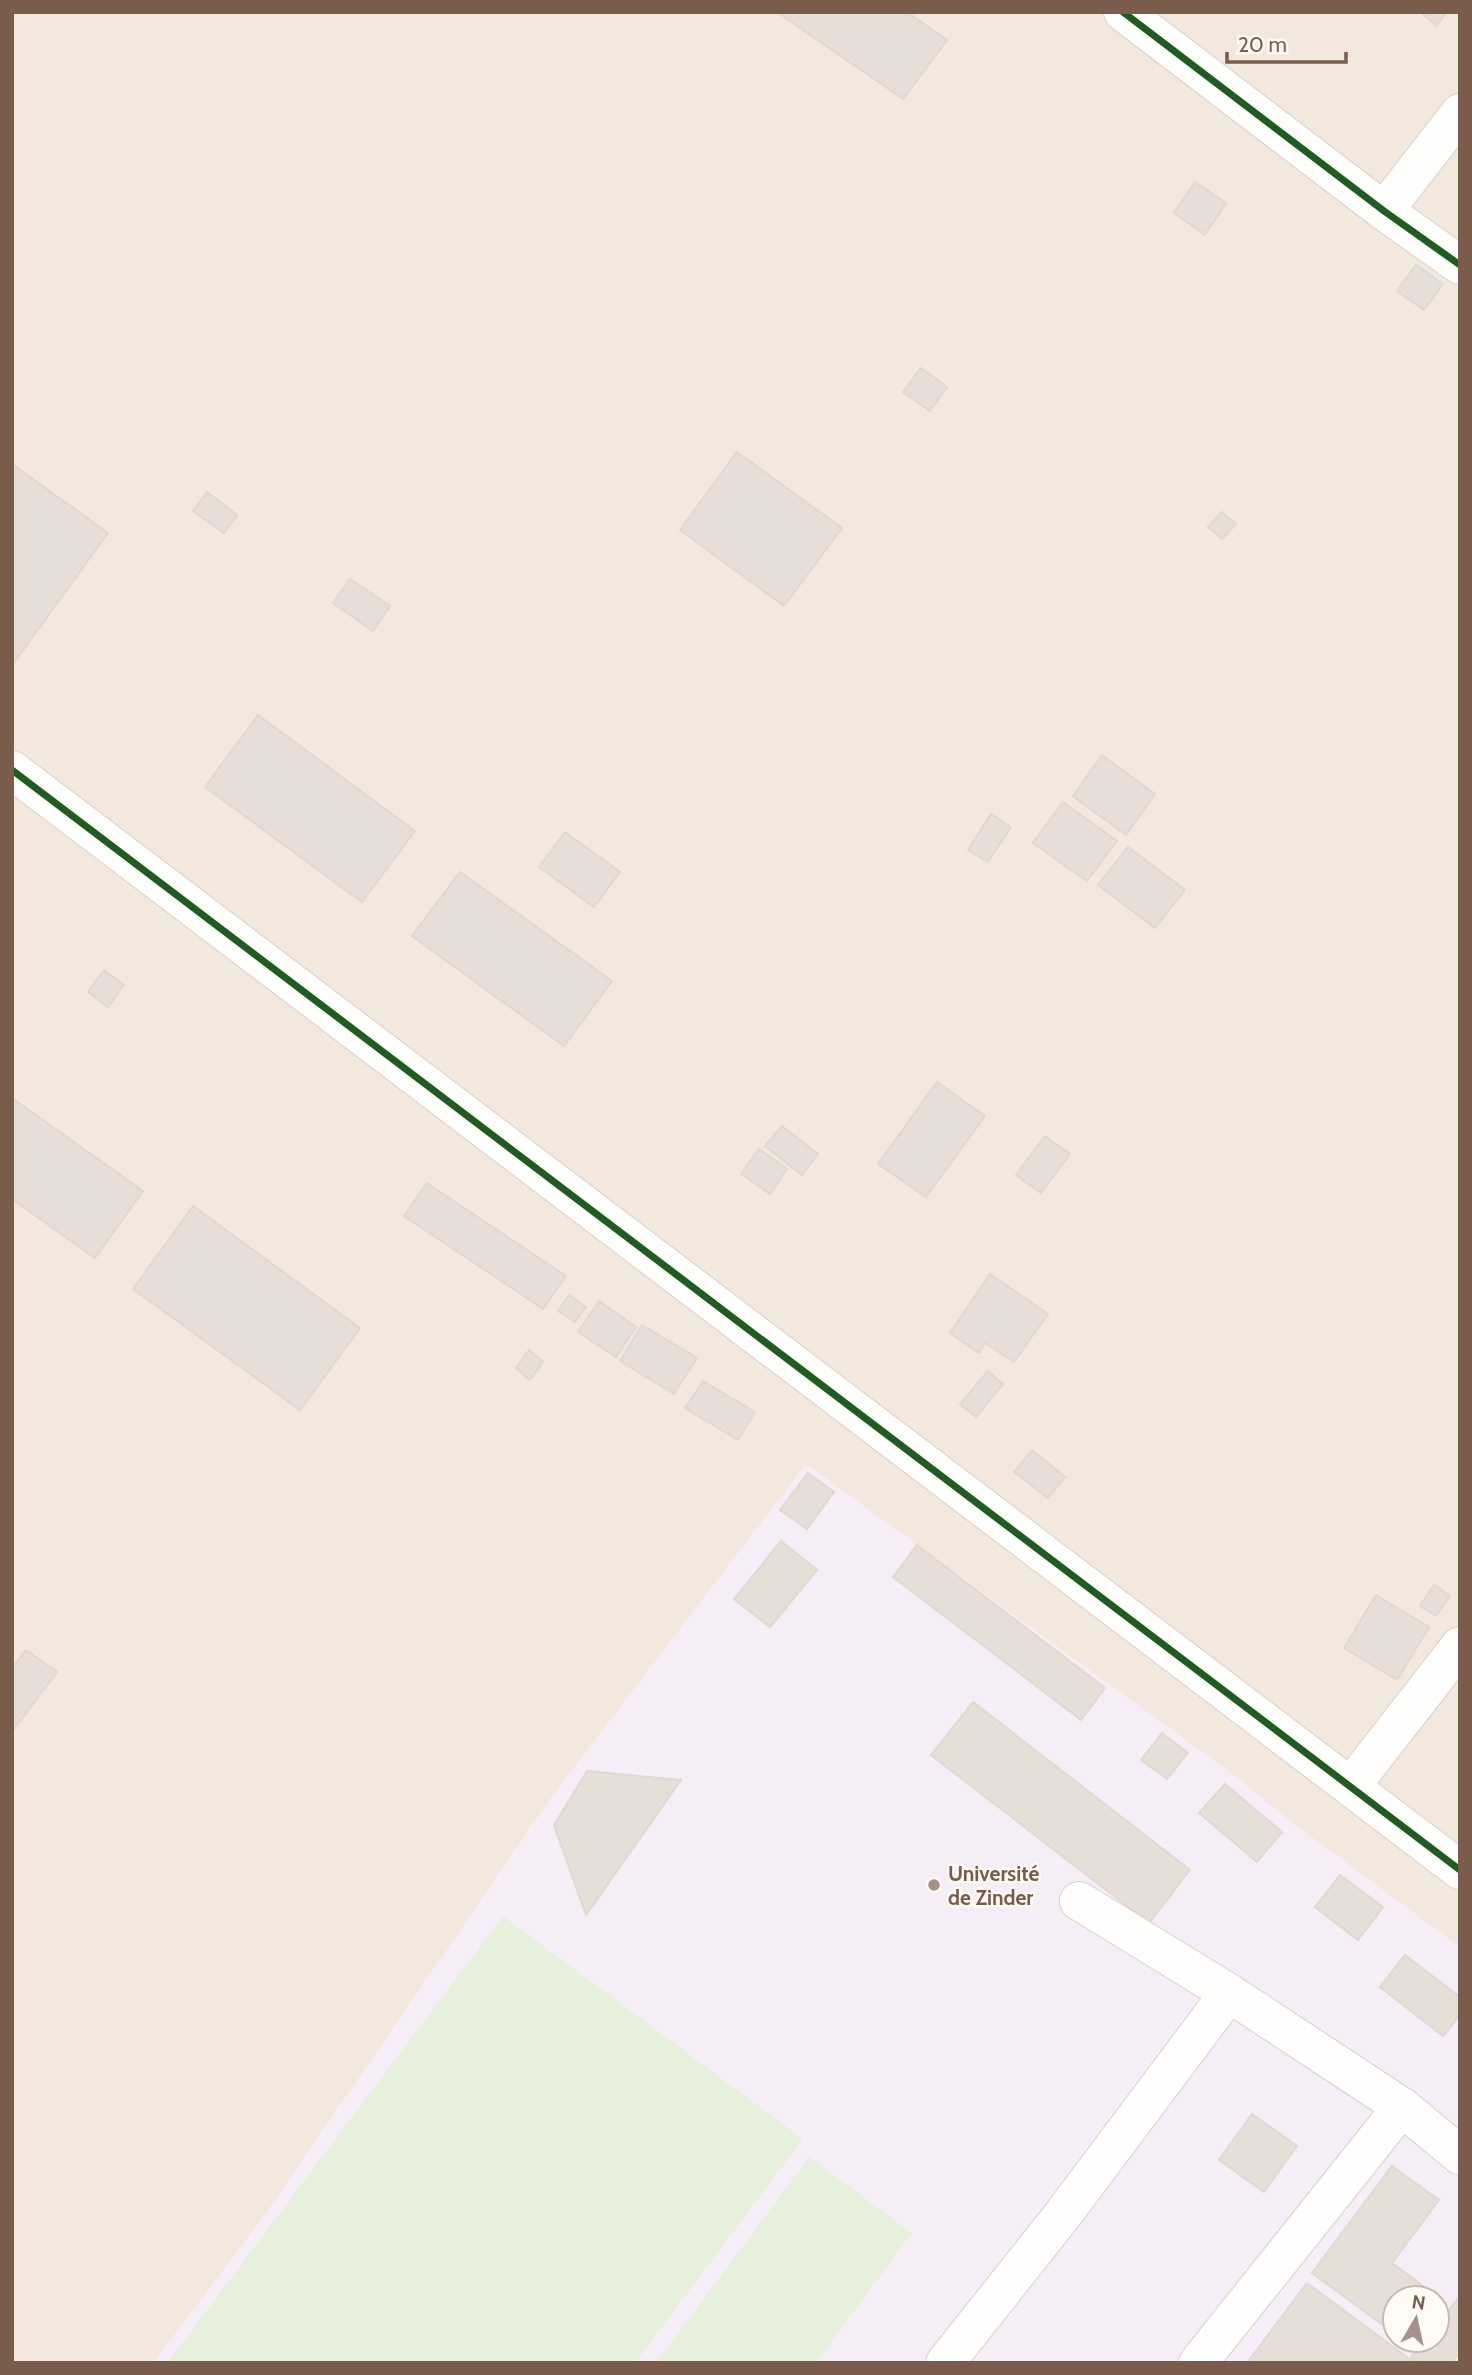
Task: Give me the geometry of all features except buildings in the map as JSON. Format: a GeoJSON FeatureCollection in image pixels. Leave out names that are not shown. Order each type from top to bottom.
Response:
{"type":"FeatureCollection","features":[{"type":"Feature","properties":{"kind":"street"},"geometry":{"type":"LineString","coordinates":[[1127,14],[1384,211],[1460,265]]}},
{"type":"Feature","properties":{"kind":"street"},"geometry":{"type":"LineString","coordinates":[[1384,211],[1460,113]]}},
{"type":"Feature","properties":{"kind":"street"},"geometry":{"type":"LineString","coordinates":[[12,769],[1460,1870]]}},
{"type":"Feature","properties":{"kind":"street"},"geometry":{"type":"LineString","coordinates":[[1351,1786],[1460,1646]]}},
{"type":"Feature","properties":{"kind":"street"},"geometry":{"type":"LineString","coordinates":[[1079,1901],[1229,1993],[1402,2107],[1460,2155]]}},
{"type":"Feature","properties":{"kind":"street"},"geometry":{"type":"LineString","coordinates":[[945,2363],[1062,2217],[1229,1993]]}},
{"type":"Feature","properties":{"kind":"street"},"geometry":{"type":"LineString","coordinates":[[1198,2363],[1402,2107]]}},
{"type":"Feature","properties":{"kind":"shaded area"},"geometry":{"type":"Polygon","coordinates":[[[12,12],[1460,12],[1460,2363],[12,2363],[12,12]]]}},
{"type":"Feature","properties":{"kind":"shaded area","name":"Université de Zinder"},"geometry":{"type":"Polygon","coordinates":[[[806,1464],[1230,1772],[1294,1824],[1460,1947],[1460,2363],[153,2363],[264,2216],[553,1795],[806,1464]]]}},
{"type":"Feature","properties":{"kind":"green space"},"geometry":{"type":"Polygon","coordinates":[[[503,1916],[803,2139],[635,2363],[167,2363],[503,1916]]]}},
{"type":"Feature","properties":{"kind":"green space"},"geometry":{"type":"Polygon","coordinates":[[[809,2157],[912,2233],[816,2363],[656,2363],[809,2157]]]}},
{"type":"Feature","properties":{"kind":"cycle path"},"geometry":{"type":"LineString","coordinates":[[1123,12],[1384,211],[1460,265]]}},
{"type":"Feature","properties":{"kind":"cycle path"},"geometry":{"type":"LineString","coordinates":[[12,770],[1460,1870]]}},
{"type":"Feature","properties":{"kind":"place","name":"Université de Zinder"},"geometry":{"type":"Point","coordinates":[934,1885]}}]}
